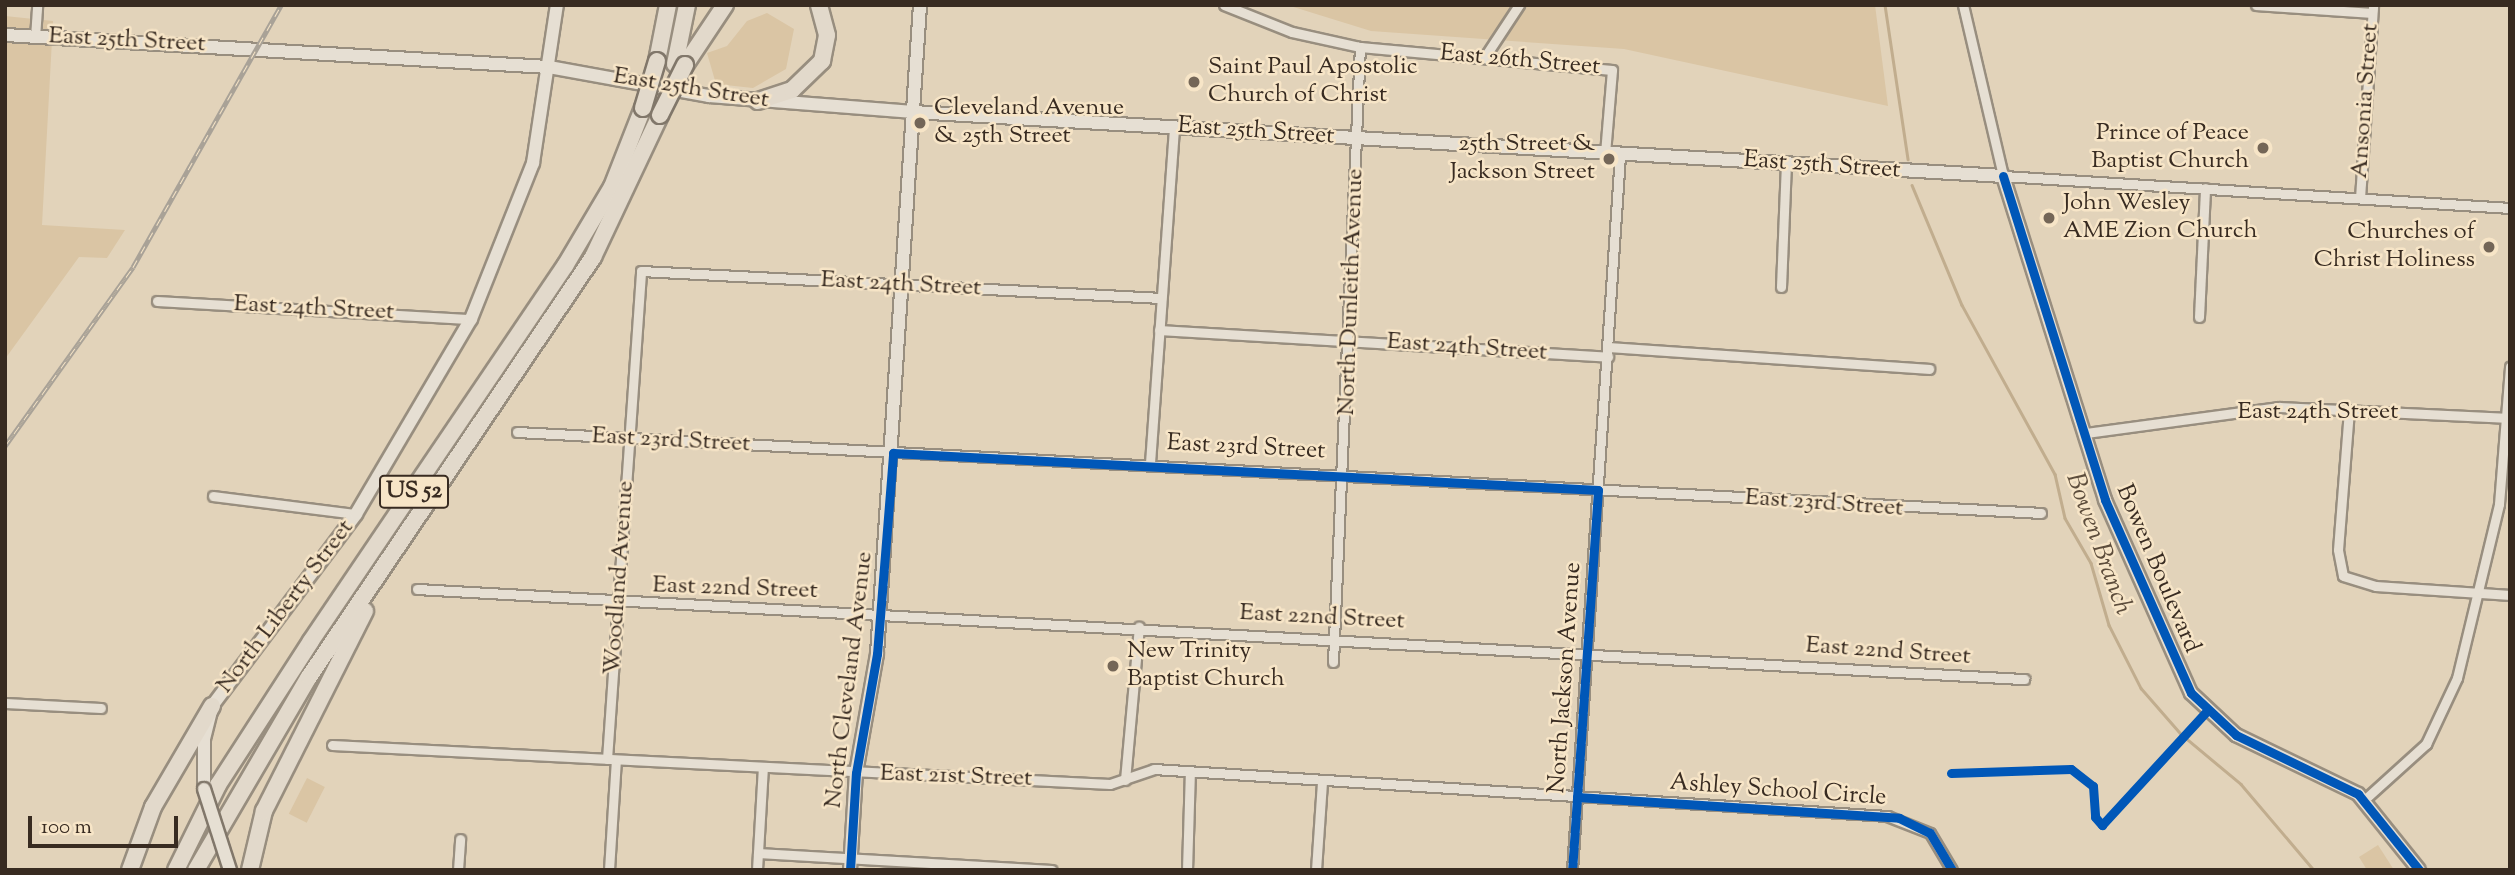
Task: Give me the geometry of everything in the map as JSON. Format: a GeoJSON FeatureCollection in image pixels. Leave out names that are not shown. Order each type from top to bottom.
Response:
{"type":"FeatureCollection","features":[{"type":"Feature","properties":{"kind":"highway","name":"US 52"},"geometry":{"type":"LineString","coordinates":[[176,870],[218,785],[289,674],[565,266],[612,187],[643,108],[657,61],[668,5]]}},
{"type":"Feature","properties":{"kind":"highway"},"geometry":{"type":"LineString","coordinates":[[680,64],[687,5]]}},
{"type":"Feature","properties":{"kind":"highway"},"geometry":{"type":"LineString","coordinates":[[680,64],[724,5]]}},
{"type":"Feature","properties":{"kind":"highway"},"geometry":{"type":"LineString","coordinates":[[758,101],[792,90],[822,61],[827,36],[819,5]]}},
{"type":"Feature","properties":{"kind":"highway","name":"US 52"},"geometry":{"type":"LineString","coordinates":[[196,870],[233,797],[593,257],[660,115],[680,64]]}},
{"type":"Feature","properties":{"kind":"highway"},"geometry":{"type":"LineString","coordinates":[[250,870],[264,811],[394,555]]}},
{"type":"Feature","properties":{"kind":"highway"},"geometry":{"type":"LineString","coordinates":[[130,870],[159,796],[212,706]]}},
{"type":"Feature","properties":{"kind":"street"},"geometry":{"type":"LineString","coordinates":[[35,37],[37,5]]}},
{"type":"Feature","properties":{"kind":"street","name":"North Liberty Street"},"geometry":{"type":"LineString","coordinates":[[230,870],[204,789],[204,739],[212,706],[356,514],[471,319],[519,211],[549,67],[556,5]]}},
{"type":"Feature","properties":{"kind":"street","name":"North Cleveland Avenue"},"geometry":{"type":"LineString","coordinates":[[850,870],[856,773],[881,614],[920,5]]}},
{"type":"Feature","properties":{"kind":"street","name":"East 26th Street"},"geometry":{"type":"LineString","coordinates":[[1224,5],[1292,32],[1360,47],[1612,70],[1605,153]]}},
{"type":"Feature","properties":{"kind":"street"},"geometry":{"type":"LineString","coordinates":[[1484,58],[1519,5]]}},
{"type":"Feature","properties":{"kind":"street"},"geometry":{"type":"LineString","coordinates":[[1963,5],[2003,176]]}},
{"type":"Feature","properties":{"kind":"street"},"geometry":{"type":"LineString","coordinates":[[2256,5],[2372,9]]}},
{"type":"Feature","properties":{"kind":"street","name":"Ansonia Street"},"geometry":{"type":"LineString","coordinates":[[2360,198],[2372,9]]}},
{"type":"Feature","properties":{"kind":"street","name":"East 25th Street"},"geometry":{"type":"LineString","coordinates":[[5,35],[549,67],[758,101],[913,112],[2510,208]]}},
{"type":"Feature","properties":{"kind":"street","name":"North Dunleith Avenue"},"geometry":{"type":"LineString","coordinates":[[1333,662],[1331,637],[1345,473],[1360,47]]}},
{"type":"Feature","properties":{"kind":"street"},"geometry":{"type":"LineString","coordinates":[[1150,463],[1174,126]]}},
{"type":"Feature","properties":{"kind":"street","name":"North Jackson Avenue"},"geometry":{"type":"LineString","coordinates":[[1572,870],[1609,352],[1620,154]]}},
{"type":"Feature","properties":{"kind":"street"},"geometry":{"type":"LineString","coordinates":[[1781,287],[1786,163]]}},
{"type":"Feature","properties":{"kind":"street","name":"Bowen Boulevard"},"geometry":{"type":"LineString","coordinates":[[2003,176],[2120,539],[2191,694],[2236,735],[2313,767],[2364,800],[2419,870]]}},
{"type":"Feature","properties":{"kind":"street"},"geometry":{"type":"LineString","coordinates":[[2199,317],[2205,188]]}},
{"type":"Feature","properties":{"kind":"street","name":"East 24th Street"},"geometry":{"type":"LineString","coordinates":[[641,271],[1161,298]]}},
{"type":"Feature","properties":{"kind":"street","name":"Woodland Avenue"},"geometry":{"type":"LineString","coordinates":[[609,870],[618,603],[641,271]]}},
{"type":"Feature","properties":{"kind":"street","name":"East 24th Street"},"geometry":{"type":"LineString","coordinates":[[156,301],[471,319]]}},
{"type":"Feature","properties":{"kind":"street","name":"East 24th Street"},"geometry":{"type":"LineString","coordinates":[[1159,331],[1929,369]]}},
{"type":"Feature","properties":{"kind":"street"},"geometry":{"type":"LineString","coordinates":[[2364,800],[2413,759],[2438,725],[2482,594],[2500,504],[2510,366]]}},
{"type":"Feature","properties":{"kind":"street"},"geometry":{"type":"LineString","coordinates":[[2349,410],[2338,550],[2343,576],[2376,586],[2510,595]]}},
{"type":"Feature","properties":{"kind":"street","name":"East 24th Street"},"geometry":{"type":"LineString","coordinates":[[2086,433],[2233,411],[2349,410],[2508,418]]}},
{"type":"Feature","properties":{"kind":"street","name":"East 23rd Street"},"geometry":{"type":"LineString","coordinates":[[517,432],[893,453],[1345,473],[1598,490],[2041,513]]}},
{"type":"Feature","properties":{"kind":"street"},"geometry":{"type":"LineString","coordinates":[[213,496],[356,514]]}},
{"type":"Feature","properties":{"kind":"street","name":"East 22nd Street"},"geometry":{"type":"LineString","coordinates":[[417,589],[618,603],[1331,637],[2024,679]]}},
{"type":"Feature","properties":{"kind":"street"},"geometry":{"type":"LineString","coordinates":[[1125,780],[1139,627]]}},
{"type":"Feature","properties":{"kind":"street"},"geometry":{"type":"LineString","coordinates":[[5,703],[101,708]]}},
{"type":"Feature","properties":{"kind":"street","name":"East 21st Street"},"geometry":{"type":"LineString","coordinates":[[332,745],[856,773],[1125,780],[1154,769],[1577,797]]}},
{"type":"Feature","properties":{"kind":"street"},"geometry":{"type":"LineString","coordinates":[[757,870],[763,767]]}},
{"type":"Feature","properties":{"kind":"street"},"geometry":{"type":"LineString","coordinates":[[1187,870],[1190,771]]}},
{"type":"Feature","properties":{"kind":"street"},"geometry":{"type":"LineString","coordinates":[[1316,870],[1322,781]]}},
{"type":"Feature","properties":{"kind":"street","name":"Ashley School Circle"},"geometry":{"type":"LineString","coordinates":[[1577,797],[1899,818],[1930,833],[1952,870]]}},
{"type":"Feature","properties":{"kind":"street"},"geometry":{"type":"LineString","coordinates":[[458,870],[460,839]]}},
{"type":"Feature","properties":{"kind":"street"},"geometry":{"type":"LineString","coordinates":[[758,853],[850,856],[1052,870]]}},
{"type":"Feature","properties":{"kind":"shaded area"},"geometry":{"type":"Polygon","coordinates":[[[1287,5],[1875,5],[1888,106],[1624,49],[1371,31],[1287,5]]]}},
{"type":"Feature","properties":{"kind":"shaded area"},"geometry":{"type":"Polygon","coordinates":[[[767,13],[794,29],[786,69],[753,88],[716,84],[707,53],[727,46],[747,21],[767,13]]]}},
{"type":"Feature","properties":{"kind":"shaded area"},"geometry":{"type":"Polygon","coordinates":[[[5,16],[53,21],[42,225],[125,230],[107,258],[79,257],[5,359],[5,16]]]}},
{"type":"Feature","properties":{"kind":"shaded area"},"geometry":{"type":"Polygon","coordinates":[[[307,778],[325,787],[307,823],[289,814],[307,778]]]}},
{"type":"Feature","properties":{"kind":"shaded area"},"geometry":{"type":"Polygon","coordinates":[[[2378,845],[2394,870],[2367,870],[2359,857],[2378,845]]]}},
{"type":"Feature","properties":{"kind":"waterway","name":"Bowen Branch"},"geometry":{"type":"LineString","coordinates":[[1885,5],[1908,159]]}},
{"type":"Feature","properties":{"kind":"waterway","name":"Bowen Branch"},"geometry":{"type":"LineString","coordinates":[[1912,185],[1962,305],[2055,474],[2065,518],[2091,563],[2109,625],[2141,688],[2181,734],[2241,784],[2314,870]]}},
{"type":"Feature","properties":{"kind":"railway"},"geometry":{"type":"LineString","coordinates":[[5,446],[133,267],[281,5]]}},
{"type":"Feature","properties":{"kind":"cycle path"},"geometry":{"type":"LineString","coordinates":[[2003,176],[2105,500],[2191,693],[2236,735],[2358,794],[2419,870]]}},
{"type":"Feature","properties":{"kind":"cycle path"},"geometry":{"type":"LineString","coordinates":[[850,870],[856,773],[877,654],[893,453],[1598,490],[1572,870]]}},
{"type":"Feature","properties":{"kind":"cycle path"},"geometry":{"type":"LineString","coordinates":[[1951,773],[2071,769],[2093,786],[2095,817],[2102,825],[2206,712]]}},
{"type":"Feature","properties":{"kind":"cycle path"},"geometry":{"type":"LineString","coordinates":[[1577,797],[1899,818],[1930,833],[1952,870]]}},
{"type":"Feature","properties":{"kind":"place","name":"Saint Paul Apostolic Church of Christ"},"geometry":{"type":"Point","coordinates":[1194,82]}},
{"type":"Feature","properties":{"kind":"place","name":"Cleveland Avenue & 25th Street"},"geometry":{"type":"Point","coordinates":[920,123]}},
{"type":"Feature","properties":{"kind":"place","name":"Prince of Peace Baptist Church"},"geometry":{"type":"Point","coordinates":[2263,148]}},
{"type":"Feature","properties":{"kind":"place","name":"25th Street & Jackson Street"},"geometry":{"type":"Point","coordinates":[1609,159]}},
{"type":"Feature","properties":{"kind":"place","name":"John Wesley AME Zion Church"},"geometry":{"type":"Point","coordinates":[2049,218]}},
{"type":"Feature","properties":{"kind":"place","name":"Churches of Christ Holiness"},"geometry":{"type":"Point","coordinates":[2489,247]}},
{"type":"Feature","properties":{"kind":"place","name":"New Trinity Baptist Church"},"geometry":{"type":"Point","coordinates":[1113,666]}}]}
